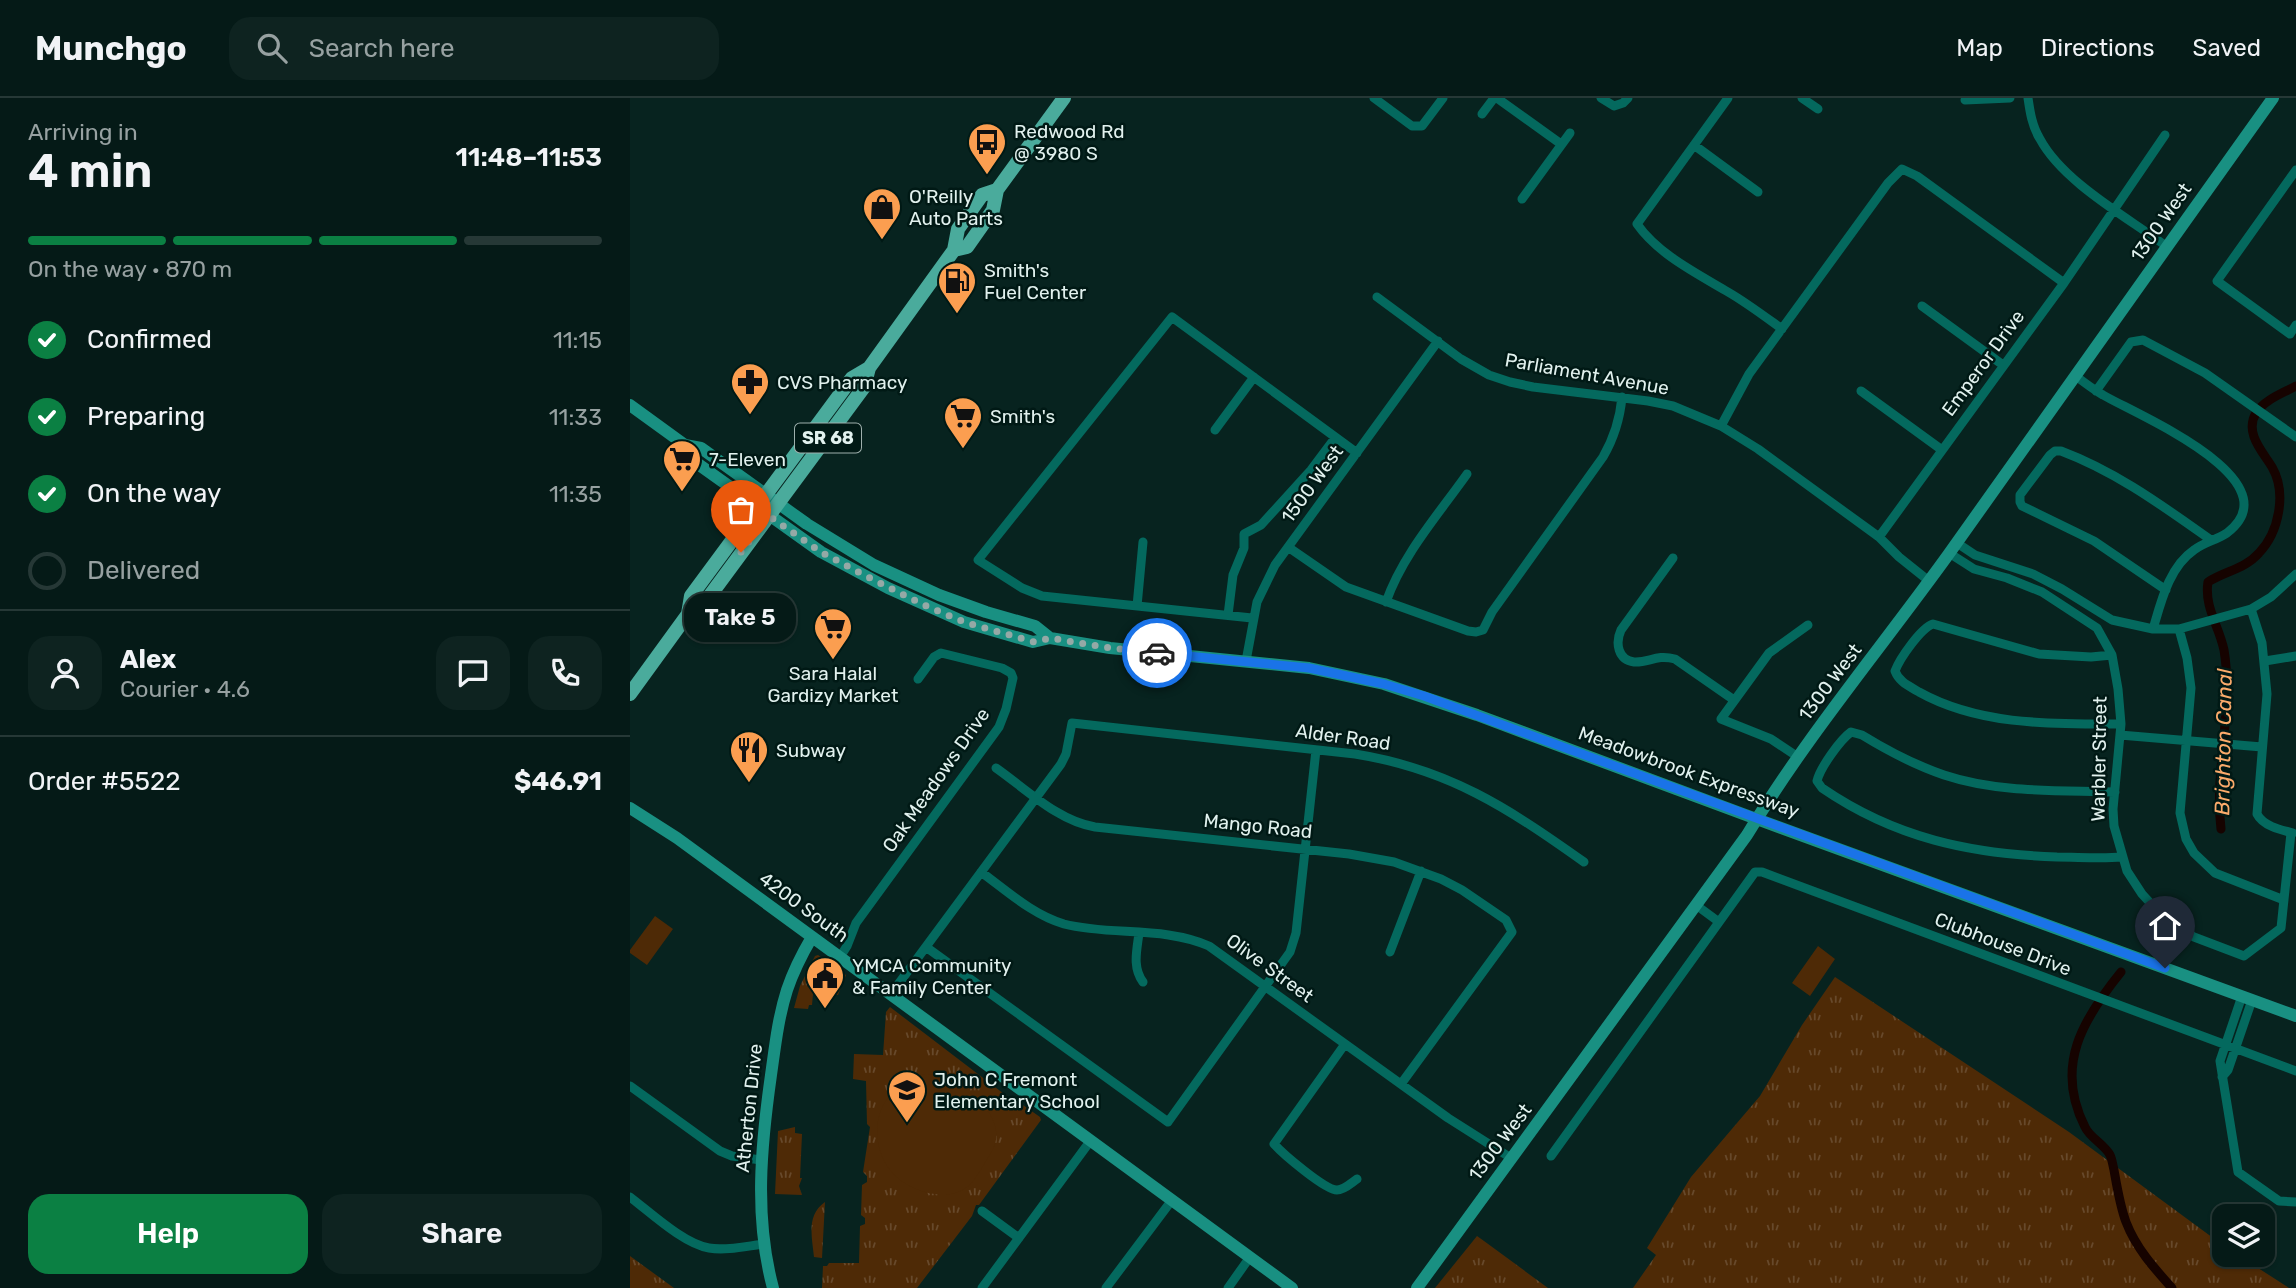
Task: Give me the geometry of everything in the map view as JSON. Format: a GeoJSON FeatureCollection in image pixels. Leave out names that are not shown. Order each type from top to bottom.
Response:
{"type":"FeatureCollection","features":[{"type":"Feature","properties":{"kind":"main road","name":"SR 68"},"geometry":{"type":"LineString","coordinates":[[630,694],[688,614],[703,605],[769,516],[773,499],[852,378],[869,368],[954,250],[967,247],[993,210],[998,190],[1064,98]]}},
{"type":"Feature","properties":{"kind":"main road","name":"SR 68"},"geometry":{"type":"LineString","coordinates":[[688,614],[691,596],[757,507],[773,499]]}},
{"type":"Feature","properties":{"kind":"street"},"geometry":{"type":"LineString","coordinates":[[1374,98],[1412,126],[1422,126],[1443,98]]}},
{"type":"Feature","properties":{"kind":"street"},"geometry":{"type":"LineString","coordinates":[[1482,114],[1495,98],[1561,144]]}},
{"type":"Feature","properties":{"kind":"street"},"geometry":{"type":"LineString","coordinates":[[1601,98],[1614,106],[1628,98]]}},
{"type":"Feature","properties":{"kind":"street"},"geometry":{"type":"LineString","coordinates":[[1728,98],[1637,224],[1646,237],[1695,273],[1782,329]]}},
{"type":"Feature","properties":{"kind":"street"},"geometry":{"type":"LineString","coordinates":[[1802,98],[1818,109]]}},
{"type":"Feature","properties":{"kind":"street"},"geometry":{"type":"LineString","coordinates":[[1965,100],[2010,98]]}},
{"type":"Feature","properties":{"kind":"street"},"geometry":{"type":"LineString","coordinates":[[2028,98],[2035,129],[2056,163],[2166,246]]}},
{"type":"Feature","properties":{"kind":"street","name":"1300 West"},"geometry":{"type":"LineString","coordinates":[[1417,1288],[1696,905],[1798,757],[2077,377],[2166,246],[2273,98]]}},
{"type":"Feature","properties":{"kind":"street"},"geometry":{"type":"LineString","coordinates":[[1522,199],[1570,132]]}},
{"type":"Feature","properties":{"kind":"street","name":"Emperor Drive"},"geometry":{"type":"LineString","coordinates":[[1879,537],[2064,283],[2165,135]]}},
{"type":"Feature","properties":{"kind":"street"},"geometry":{"type":"LineString","coordinates":[[1694,145],[1758,192]]}},
{"type":"Feature","properties":{"kind":"street"},"geometry":{"type":"LineString","coordinates":[[1721,426],[1742,385],[1888,183],[1902,169],[1917,176],[2064,283]]}},
{"type":"Feature","properties":{"kind":"street"},"geometry":{"type":"LineString","coordinates":[[2296,170],[2217,281],[2290,334],[2296,326]]}},
{"type":"Feature","properties":{"kind":"street","name":"Parliament Avenue"},"geometry":{"type":"LineString","coordinates":[[1377,297],[1470,365],[1510,382],[1673,406],[1721,426],[1758,449],[1879,537],[1929,581]]}},
{"type":"Feature","properties":{"kind":"street"},"geometry":{"type":"LineString","coordinates":[[1922,306],[2003,365]]}},
{"type":"Feature","properties":{"kind":"street"},"geometry":{"type":"LineString","coordinates":[[1252,618],[1042,596],[1021,588],[978,560],[1172,317],[1357,453]]}},
{"type":"Feature","properties":{"kind":"street"},"geometry":{"type":"LineString","coordinates":[[2096,391],[2134,340],[2143,340],[2188,363],[2296,437]]}},
{"type":"Feature","properties":{"kind":"street","name":"1500 West"},"geometry":{"type":"LineString","coordinates":[[1246,661],[1252,618],[1264,585],[1288,547],[1438,341]]}},
{"type":"Feature","properties":{"kind":"street"},"geometry":{"type":"LineString","coordinates":[[1215,430],[1254,377]]}},
{"type":"Feature","properties":{"kind":"street"},"geometry":{"type":"LineString","coordinates":[[2077,377],[2096,391],[2178,436],[2225,469],[2238,483],[2243,498],[2239,518],[2227,533],[2188,554],[2180,563],[2165,590],[2153,629]]}},
{"type":"Feature","properties":{"kind":"street"},"geometry":{"type":"LineString","coordinates":[[1861,391],[1942,450]]}},
{"type":"Feature","properties":{"kind":"street"},"geometry":{"type":"LineString","coordinates":[[1288,547],[1335,581],[1468,631],[1483,630],[1492,612],[1612,443],[1618,426],[1622,397]]}},
{"type":"Feature","properties":{"kind":"street"},"geometry":{"type":"LineString","coordinates":[[630,405],[685,445]]}},
{"type":"Feature","properties":{"kind":"street"},"geometry":{"type":"LineString","coordinates":[[1228,615],[1233,575],[1244,548],[1244,534],[1261,524],[1311,470],[1335,438]]}},
{"type":"Feature","properties":{"kind":"street","name":"Meadowbrook Expressway"},"geometry":{"type":"LineString","coordinates":[[685,445],[701,448],[830,539],[897,577],[986,612],[1035,626],[1050,638]]}},
{"type":"Feature","properties":{"kind":"street","name":"Meadowbrook Expressway"},"geometry":{"type":"LineString","coordinates":[[685,445],[691,459],[821,552],[932,608],[1014,638],[1034,642],[1050,638],[1110,648],[1246,661],[1340,674],[1424,696],[2296,1016]]}},
{"type":"Feature","properties":{"kind":"street"},"geometry":{"type":"LineString","coordinates":[[2165,590],[2094,541],[2024,509],[2020,495],[2050,455],[2061,451],[2125,481],[2211,540]]}},
{"type":"Feature","properties":{"kind":"street"},"geometry":{"type":"LineString","coordinates":[[1386,602],[1402,565],[1467,474]]}},
{"type":"Feature","properties":{"kind":"street"},"geometry":{"type":"LineString","coordinates":[[1137,606],[1143,542]]}},
{"type":"Feature","properties":{"kind":"street"},"geometry":{"type":"LineString","coordinates":[[1953,548],[2033,574],[2122,623],[2153,629],[2179,629],[2251,609],[2271,597],[2296,574]]}},
{"type":"Feature","properties":{"kind":"street","name":"Warbler Street"},"geometry":{"type":"LineString","coordinates":[[1953,548],[1975,569],[2042,592],[2097,628],[2112,655],[2119,689],[2121,724],[2114,826],[2122,857],[2142,894],[2164,918],[2194,937],[2244,956],[2279,931],[2284,900]]}},
{"type":"Feature","properties":{"kind":"street"},"geometry":{"type":"LineString","coordinates":[[1673,558],[1621,630],[1618,649],[1622,656],[1635,662],[1665,656],[1675,659],[1734,700]]}},
{"type":"Feature","properties":{"kind":"street"},"geometry":{"type":"LineString","coordinates":[[932,608],[938,603],[965,612],[986,612]]}},
{"type":"Feature","properties":{"kind":"street"},"geometry":{"type":"LineString","coordinates":[[2179,629],[2190,674],[2180,813],[2183,831],[2190,847],[2215,873],[2284,900],[2293,833],[2267,824],[2258,817],[2267,694],[2265,661],[2251,609]]}},
{"type":"Feature","properties":{"kind":"street"},"geometry":{"type":"LineString","coordinates":[[2112,655],[2091,657],[2039,654],[1937,624],[1929,624],[1895,671],[1898,678],[1922,694],[1989,717],[2035,722],[2121,724]]}},
{"type":"Feature","properties":{"kind":"street"},"geometry":{"type":"LineString","coordinates":[[1798,757],[1771,738],[1721,719],[1769,653],[1808,625]]}},
{"type":"Feature","properties":{"kind":"street","name":"Oak Meadows Drive"},"geometry":{"type":"LineString","coordinates":[[840,957],[856,923],[1002,723],[1013,678],[1011,673],[1002,668],[941,653],[934,657],[918,679]]}},
{"type":"Feature","properties":{"kind":"street"},"geometry":{"type":"LineString","coordinates":[[2265,661],[2296,656]]}},
{"type":"Feature","properties":{"kind":"street","name":"Alder Road"},"geometry":{"type":"LineString","coordinates":[[1037,797],[1066,754],[1072,723],[1364,755],[1394,761],[1476,791],[1515,813],[1584,862]]}},
{"type":"Feature","properties":{"kind":"street"},"geometry":{"type":"LineString","coordinates":[[2115,792],[2008,788],[1966,781],[1922,766],[1851,732],[1820,772],[1817,781],[1822,788],[1867,815],[1919,837],[1947,845],[2021,856],[2122,857]]}},
{"type":"Feature","properties":{"kind":"street"},"geometry":{"type":"LineString","coordinates":[[2120,734],[2262,747]]}},
{"type":"Feature","properties":{"kind":"street"},"geometry":{"type":"LineString","coordinates":[[926,947],[1168,1122],[1284,964],[1294,943],[1316,750]]}},
{"type":"Feature","properties":{"kind":"street","name":"Mango Road"},"geometry":{"type":"LineString","coordinates":[[996,768],[1068,819],[1086,826],[1372,857],[1421,871],[1472,896],[1506,920],[1512,932],[1401,1084]]}},
{"type":"Feature","properties":{"kind":"street"},"geometry":{"type":"LineString","coordinates":[[891,995],[1037,797]]}},
{"type":"Feature","properties":{"kind":"street","name":"4200 South"},"geometry":{"type":"LineString","coordinates":[[630,808],[677,838],[1292,1288]]}},
{"type":"Feature","properties":{"kind":"street"},"geometry":{"type":"LineString","coordinates":[[1390,952],[1421,871]]}},
{"type":"Feature","properties":{"kind":"street","name":"Olive Street"},"geometry":{"type":"LineString","coordinates":[[981,872],[1032,909],[1055,921],[1198,941],[1224,956],[1448,1118],[1511,1158]]}},
{"type":"Feature","properties":{"kind":"street","name":"Clubhouse Drive"},"geometry":{"type":"LineString","coordinates":[[1551,1156],[1755,872],[2296,1071]]}},
{"type":"Feature","properties":{"kind":"street"},"geometry":{"type":"LineString","coordinates":[[1696,905],[1719,922]]}},
{"type":"Feature","properties":{"kind":"street"},"geometry":{"type":"LineString","coordinates":[[1139,933],[1136,964],[1143,982]]}},
{"type":"Feature","properties":{"kind":"street","name":"Atherton Drive"},"geometry":{"type":"LineString","coordinates":[[773,1288],[764,1244],[761,1160],[782,1008],[790,982],[812,937]]}},
{"type":"Feature","properties":{"kind":"street"},"geometry":{"type":"LineString","coordinates":[[2247,998],[2225,1044],[2220,1061],[2238,1172],[2279,1201],[2296,1202]]}},
{"type":"Feature","properties":{"kind":"street"},"geometry":{"type":"LineString","coordinates":[[2222,1076],[2228,1070],[2236,1048],[2247,998]]}},
{"type":"Feature","properties":{"kind":"street"},"geometry":{"type":"LineString","coordinates":[[1345,1044],[1274,1144],[1290,1159],[1336,1190],[1357,1179]]}},
{"type":"Feature","properties":{"kind":"street"},"geometry":{"type":"LineString","coordinates":[[630,1086],[720,1151],[732,1156],[761,1160]]}},
{"type":"Feature","properties":{"kind":"street"},"geometry":{"type":"LineString","coordinates":[[982,1288],[1091,1140]]}},
{"type":"Feature","properties":{"kind":"street"},"geometry":{"type":"LineString","coordinates":[[630,1197],[681,1235],[702,1246],[717,1249],[764,1244]]}},
{"type":"Feature","properties":{"kind":"street"},"geometry":{"type":"LineString","coordinates":[[1106,1288],[1172,1200]]}},
{"type":"Feature","properties":{"kind":"street"},"geometry":{"type":"LineString","coordinates":[[982,1211],[1019,1238]]}},
{"type":"Feature","properties":{"kind":"street"},"geometry":{"type":"LineString","coordinates":[[1228,1288],[1250,1257]]}},
{"type":"Feature","properties":{"kind":"green space"},"geometry":{"type":"Polygon","coordinates":[[[655,916],[673,929],[647,965],[630,953],[630,950],[655,916]]]}},
{"type":"Feature","properties":{"kind":"green space"},"geometry":{"type":"Polygon","coordinates":[[[1818,946],[1835,959],[1810,996],[1792,983],[1818,946]]]}},
{"type":"Feature","properties":{"kind":"green space"},"geometry":{"type":"Polygon","coordinates":[[[818,955],[846,975],[838,995],[813,994],[812,1005],[809,1005],[808,1009],[794,1008],[800,986],[818,955]]]}},
{"type":"Feature","properties":{"kind":"green space"},"geometry":{"type":"Polygon","coordinates":[[[1835,977],[2069,1132],[2212,1237],[2212,1267],[2257,1267],[2289,1288],[1633,1288],[1656,1255],[1647,1248],[1691,1177],[1760,1096],[1802,1025],[1835,977]]]}},
{"type":"Feature","properties":{"kind":"green space"},"geometry":{"type":"Polygon","coordinates":[[[890,1007],[1041,1120],[917,1288],[822,1288],[823,1266],[829,1263],[859,1263],[860,1226],[865,1224],[865,1218],[861,1215],[862,1185],[867,1182],[867,1176],[863,1172],[870,1127],[867,1124],[866,1081],[853,1079],[854,1054],[883,1055],[886,1012],[890,1007]]]}},
{"type":"Feature","properties":{"kind":"green space"},"geometry":{"type":"Polygon","coordinates":[[[920,1074],[939,1076],[967,1091],[983,1105],[994,1122],[996,1135],[992,1150],[973,1182],[958,1192],[937,1194],[915,1189],[890,1170],[881,1154],[877,1126],[882,1107],[900,1082],[920,1074]]]}},
{"type":"Feature","properties":{"kind":"green space"},"geometry":{"type":"Polygon","coordinates":[[[795,1127],[795,1133],[802,1134],[802,1178],[799,1186],[802,1195],[775,1194],[778,1131],[795,1127]]]}},
{"type":"Feature","properties":{"kind":"green space"},"geometry":{"type":"Polygon","coordinates":[[[825,1202],[822,1258],[814,1257],[813,1220],[819,1207],[825,1202]]]}},
{"type":"Feature","properties":{"kind":"green space"},"geometry":{"type":"Polygon","coordinates":[[[1477,1236],[1484,1241],[1548,1288],[1435,1288],[1477,1236]]]}},
{"type":"Feature","properties":{"kind":"green space"},"geometry":{"type":"Polygon","coordinates":[[[630,1256],[674,1288],[630,1288],[630,1256]]]}},
{"type":"Feature","properties":{"kind":"waterway","name":"Brighton Canal"},"geometry":{"type":"LineString","coordinates":[[2221,829],[2220,784],[2226,717],[2226,672],[2222,641],[2208,600],[2208,582],[2253,558],[2272,534],[2279,512],[2279,488],[2277,477],[2253,435],[2253,420],[2264,404],[2296,386]]}},
{"type":"Feature","properties":{"kind":"waterway","name":"Brighton Canal"},"geometry":{"type":"LineString","coordinates":[[2121,972],[2095,1007],[2077,1044],[2072,1084],[2076,1105],[2085,1127],[2111,1157],[2122,1210],[2130,1231],[2146,1257],[2172,1288]]}},
{"type":"Feature","properties":{"kind":"way so far"},"geometry":{"type":"LineString","coordinates":[[741,552],[769,516],[821,552],[888,588],[964,622],[1034,642],[1050,638],[1157,653]]}},
{"type":"Feature","properties":{"kind":"place","name":"Redwood Rd @ 3980 S"},"geometry":{"type":"Point","coordinates":[987,176]}},
{"type":"Feature","properties":{"kind":"place","name":"O'Reilly Auto Parts"},"geometry":{"type":"Point","coordinates":[882,241]}},
{"type":"Feature","properties":{"kind":"place","name":"Smith's Fuel Center"},"geometry":{"type":"Point","coordinates":[957,315]}},
{"type":"Feature","properties":{"kind":"place","name":"CVS Pharmacy"},"geometry":{"type":"Point","coordinates":[750,416]}},
{"type":"Feature","properties":{"kind":"place","name":"Smith's"},"geometry":{"type":"Point","coordinates":[963,450]}},
{"type":"Feature","properties":{"kind":"place","name":"7-Eleven"},"geometry":{"type":"Point","coordinates":[682,493]}},
{"type":"Feature","properties":{"kind":"place","name":"Take 5"},"geometry":{"type":"Point","coordinates":[741,552]}},
{"type":"Feature","properties":{"kind":"place","name":"Sara Halal Gardizy Market"},"geometry":{"type":"Point","coordinates":[833,661]}},
{"type":"Feature","properties":{"kind":"place","name":"Subway"},"geometry":{"type":"Point","coordinates":[749,784]}},
{"type":"Feature","properties":{"kind":"place","name":"YMCA Community & Family Center"},"geometry":{"type":"Point","coordinates":[825,1010]}},
{"type":"Feature","properties":{"kind":"place","name":"John C Fremont Elementary School"},"geometry":{"type":"Point","coordinates":[907,1124]}},
{"type":"Feature","properties":{"kind":"route"},"geometry":{"type":"LineString","coordinates":[[1157,653],[1309,668],[1384,684],[1424,696],[2165,968]]}}]}
